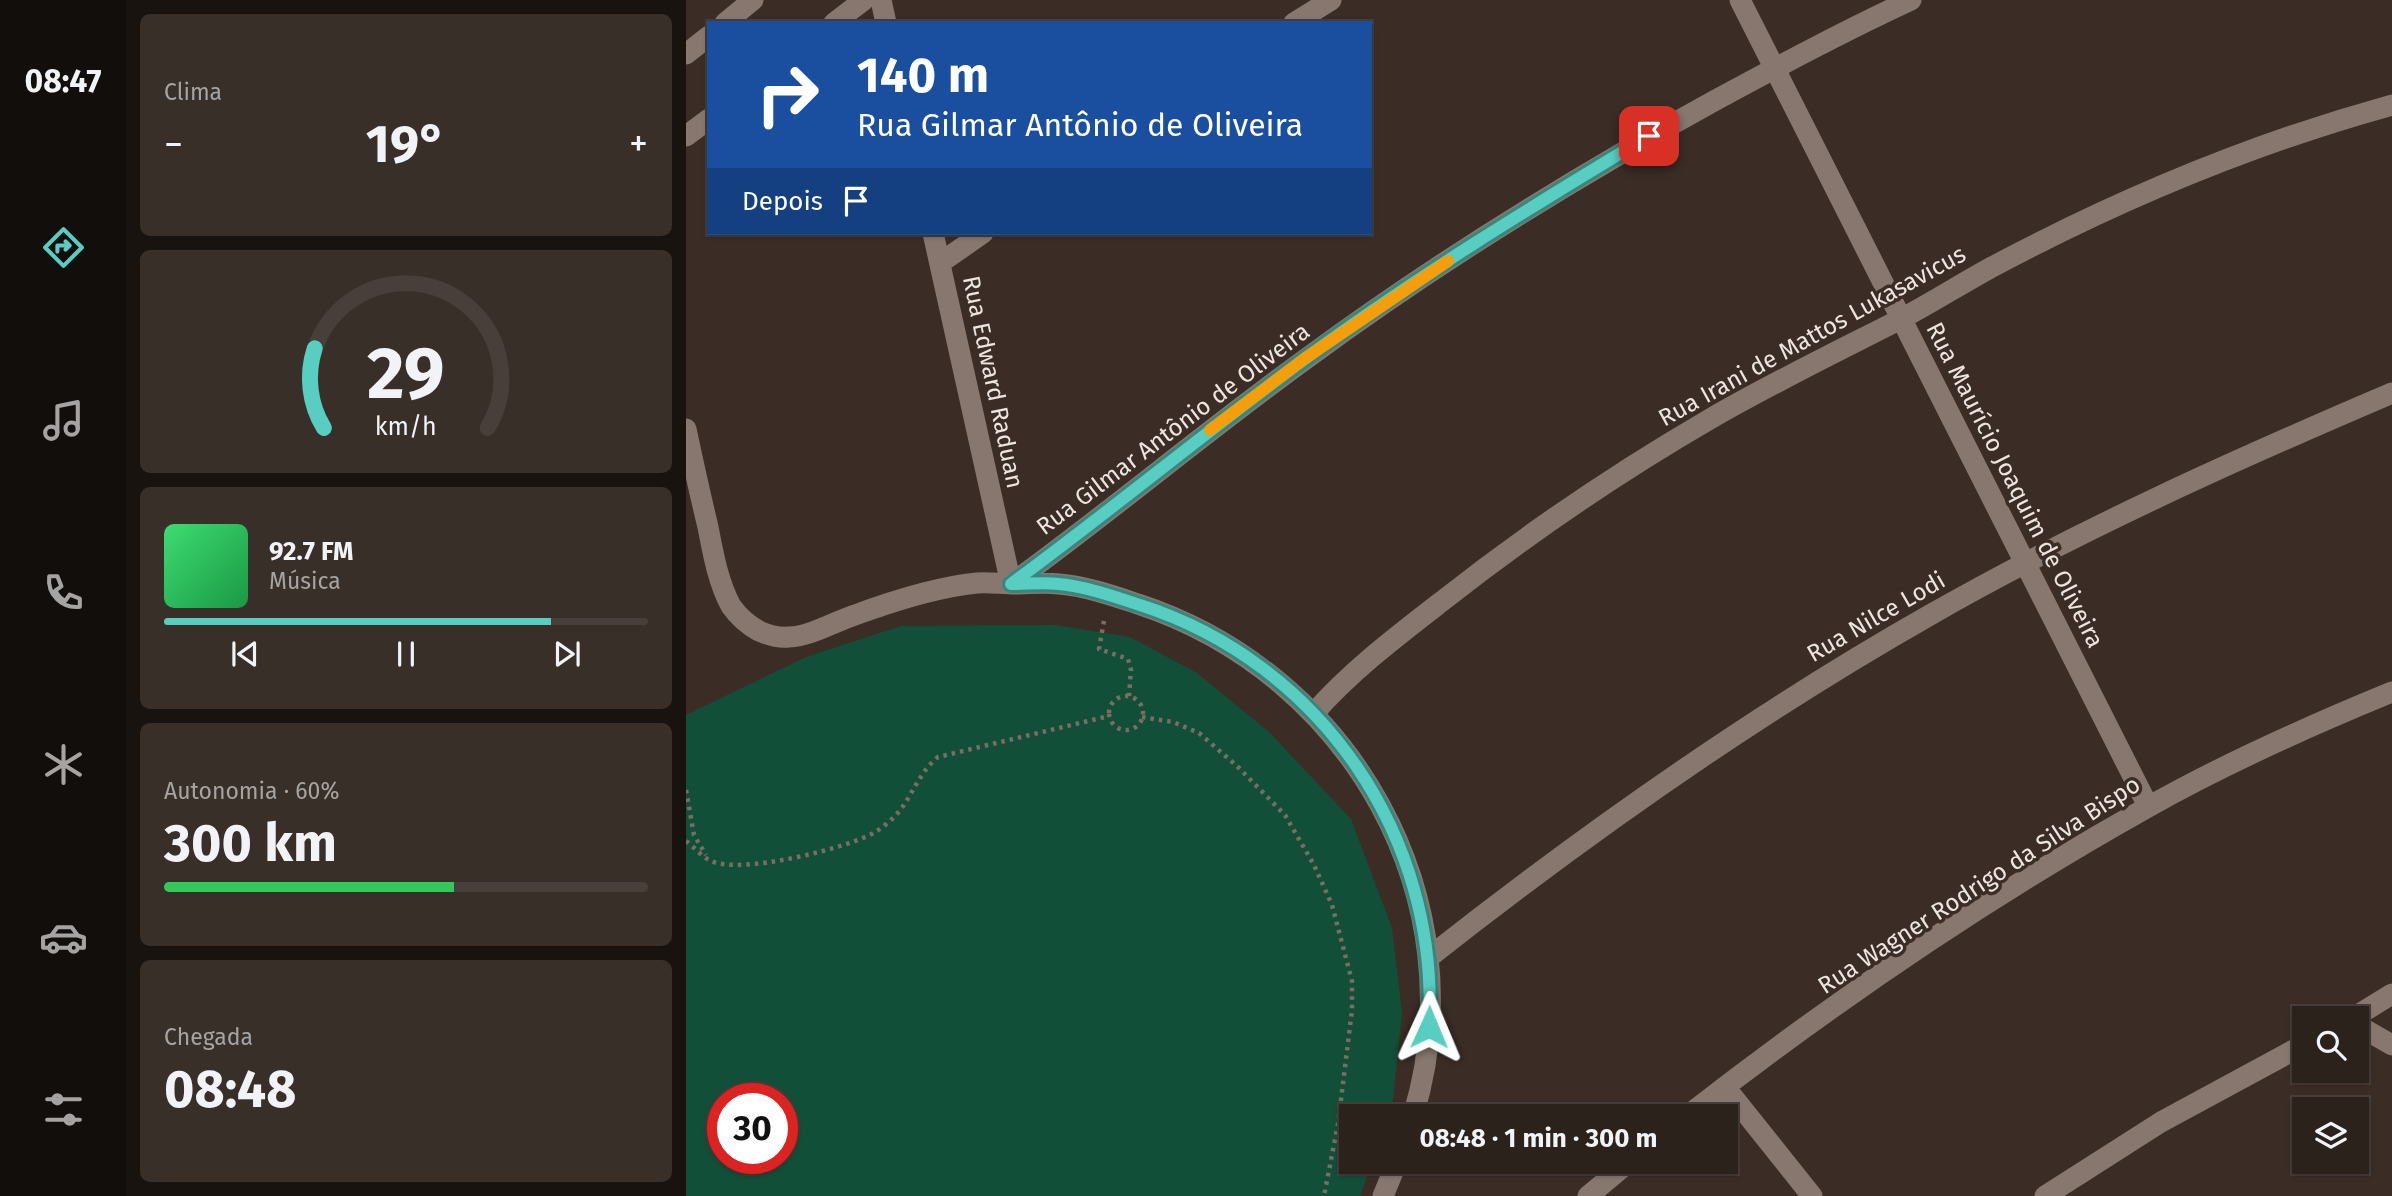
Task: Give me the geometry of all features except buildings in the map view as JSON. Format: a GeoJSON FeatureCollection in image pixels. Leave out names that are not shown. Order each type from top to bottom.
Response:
{"type":"FeatureCollection","features":[{"type":"Feature","properties":{"kind":"street"},"geometry":{"type":"LineString","coordinates":[[727,21],[753,0]]}},
{"type":"Feature","properties":{"kind":"street"},"geometry":{"type":"LineString","coordinates":[[837,21],[864,0]]}},
{"type":"Feature","properties":{"kind":"street"},"geometry":{"type":"LineString","coordinates":[[881,0],[886,21]]}},
{"type":"Feature","properties":{"kind":"street"},"geometry":{"type":"LineString","coordinates":[[1297,21],[1331,0]]}},
{"type":"Feature","properties":{"kind":"street","name":"Rua Maurício Joaquim de Oliveira"},"geometry":{"type":"LineString","coordinates":[[1740,0],[2148,806]]}},
{"type":"Feature","properties":{"kind":"street","name":"Rua Gilmar Antônio de Oliveira"},"geometry":{"type":"LineString","coordinates":[[1011,584],[1304,359],[1531,207],[1626,150],[1774,68],[1911,0]]}},
{"type":"Feature","properties":{"kind":"street"},"geometry":{"type":"LineString","coordinates":[[686,54],[707,38]]}},
{"type":"Feature","properties":{"kind":"street","name":"Rua Irani de Mattos Lukasavicus"},"geometry":{"type":"LineString","coordinates":[[1314,713],[1335,690],[1420,618],[1519,543],[1711,418],[1805,366],[1901,319],[1992,267],[2085,221],[2181,179],[2276,143],[2392,105]]}},
{"type":"Feature","properties":{"kind":"street"},"geometry":{"type":"LineString","coordinates":[[686,136],[707,120]]}},
{"type":"Feature","properties":{"kind":"street","name":"Rua Edward Raduan"},"geometry":{"type":"LineString","coordinates":[[933,235],[1011,584]]}},
{"type":"Feature","properties":{"kind":"street"},"geometry":{"type":"LineString","coordinates":[[940,264],[980,235]]}},
{"type":"Feature","properties":{"kind":"street","name":"Rua Nilce Lodi"},"geometry":{"type":"LineString","coordinates":[[1428,958],[1531,877],[1637,800],[1746,727],[1849,663],[2025,563],[2165,494],[2392,393]]}},
{"type":"Feature","properties":{"kind":"street"},"geometry":{"type":"LineString","coordinates":[[686,429],[725,594],[743,621],[757,630],[773,636],[806,634],[899,599],[977,583],[1060,584],[1166,613],[1207,632],[1281,682],[1314,713],[1344,748],[1370,785],[1409,869],[1421,913],[1428,958],[1430,1004],[1427,1049],[1417,1104]]}},
{"type":"Feature","properties":{"kind":"street","name":"Rua Wagner Rodrigo da Silva Bispo"},"geometry":{"type":"LineString","coordinates":[[1703,1104],[1933,940],[2148,806],[2237,761],[2392,692]]}},
{"type":"Feature","properties":{"kind":"street"},"geometry":{"type":"LineString","coordinates":[[2369,1008],[2392,994]]}},
{"type":"Feature","properties":{"kind":"street"},"geometry":{"type":"LineString","coordinates":[[2369,1032],[2392,1045]]}},
{"type":"Feature","properties":{"kind":"street"},"geometry":{"type":"LineString","coordinates":[[2045,1196],[2161,1122],[2292,1051]]}},
{"type":"Feature","properties":{"kind":"street"},"geometry":{"type":"LineString","coordinates":[[1725,1087],[1812,1196]]}},
{"type":"Feature","properties":{"kind":"street"},"geometry":{"type":"LineString","coordinates":[[1383,1196],[1392,1174]]}},
{"type":"Feature","properties":{"kind":"street"},"geometry":{"type":"LineString","coordinates":[[1588,1196],[1615,1174]]}},
{"type":"Feature","properties":{"kind":"path"},"geometry":{"type":"LineString","coordinates":[[1109,596],[1099,649],[1128,659],[1131,670],[1129,696]]}},
{"type":"Feature","properties":{"kind":"path"},"geometry":{"type":"LineString","coordinates":[[1123,696],[1139,701],[1143,712],[1142,718],[1135,726],[1125,729],[1115,726],[1109,716],[1114,701],[1123,696]]}},
{"type":"Feature","properties":{"kind":"path"},"geometry":{"type":"LineString","coordinates":[[686,841],[711,862],[730,866],[760,864],[836,846],[877,831],[895,816],[908,799],[915,782],[938,757],[1109,716]]}},
{"type":"Feature","properties":{"kind":"path"},"geometry":{"type":"LineString","coordinates":[[1142,718],[1174,722],[1199,733],[1237,766],[1285,815],[1314,865],[1332,905],[1352,981],[1352,1010],[1338,1124],[1324,1196]]}},
{"type":"Feature","properties":{"kind":"path"},"geometry":{"type":"LineString","coordinates":[[686,790],[694,835],[700,849],[711,862]]}},
{"type":"Feature","properties":{"kind":"green space"},"geometry":{"type":"Polygon","coordinates":[[[1055,625],[1130,637],[1197,673],[1269,732],[1351,819],[1392,928],[1402,1013],[1393,1104],[1339,1104],[1339,1174],[1368,1174],[1360,1196],[686,1196],[686,715],[806,657],[901,626],[1055,625]]]}},
{"type":"Feature","properties":{"kind":"slow traffic"},"geometry":{"type":"LineString","coordinates":[[1210,430],[1304,359],[1448,261]]}},
{"type":"Feature","properties":{"kind":"route"},"geometry":{"type":"LineString","coordinates":[[1429,1027],[1428,958],[1421,913],[1409,869],[1370,785],[1344,748],[1314,713],[1281,682],[1245,655],[1207,632],[1166,613],[1060,584],[1011,584],[1304,359],[1531,207],[1649,136]]}}]}
